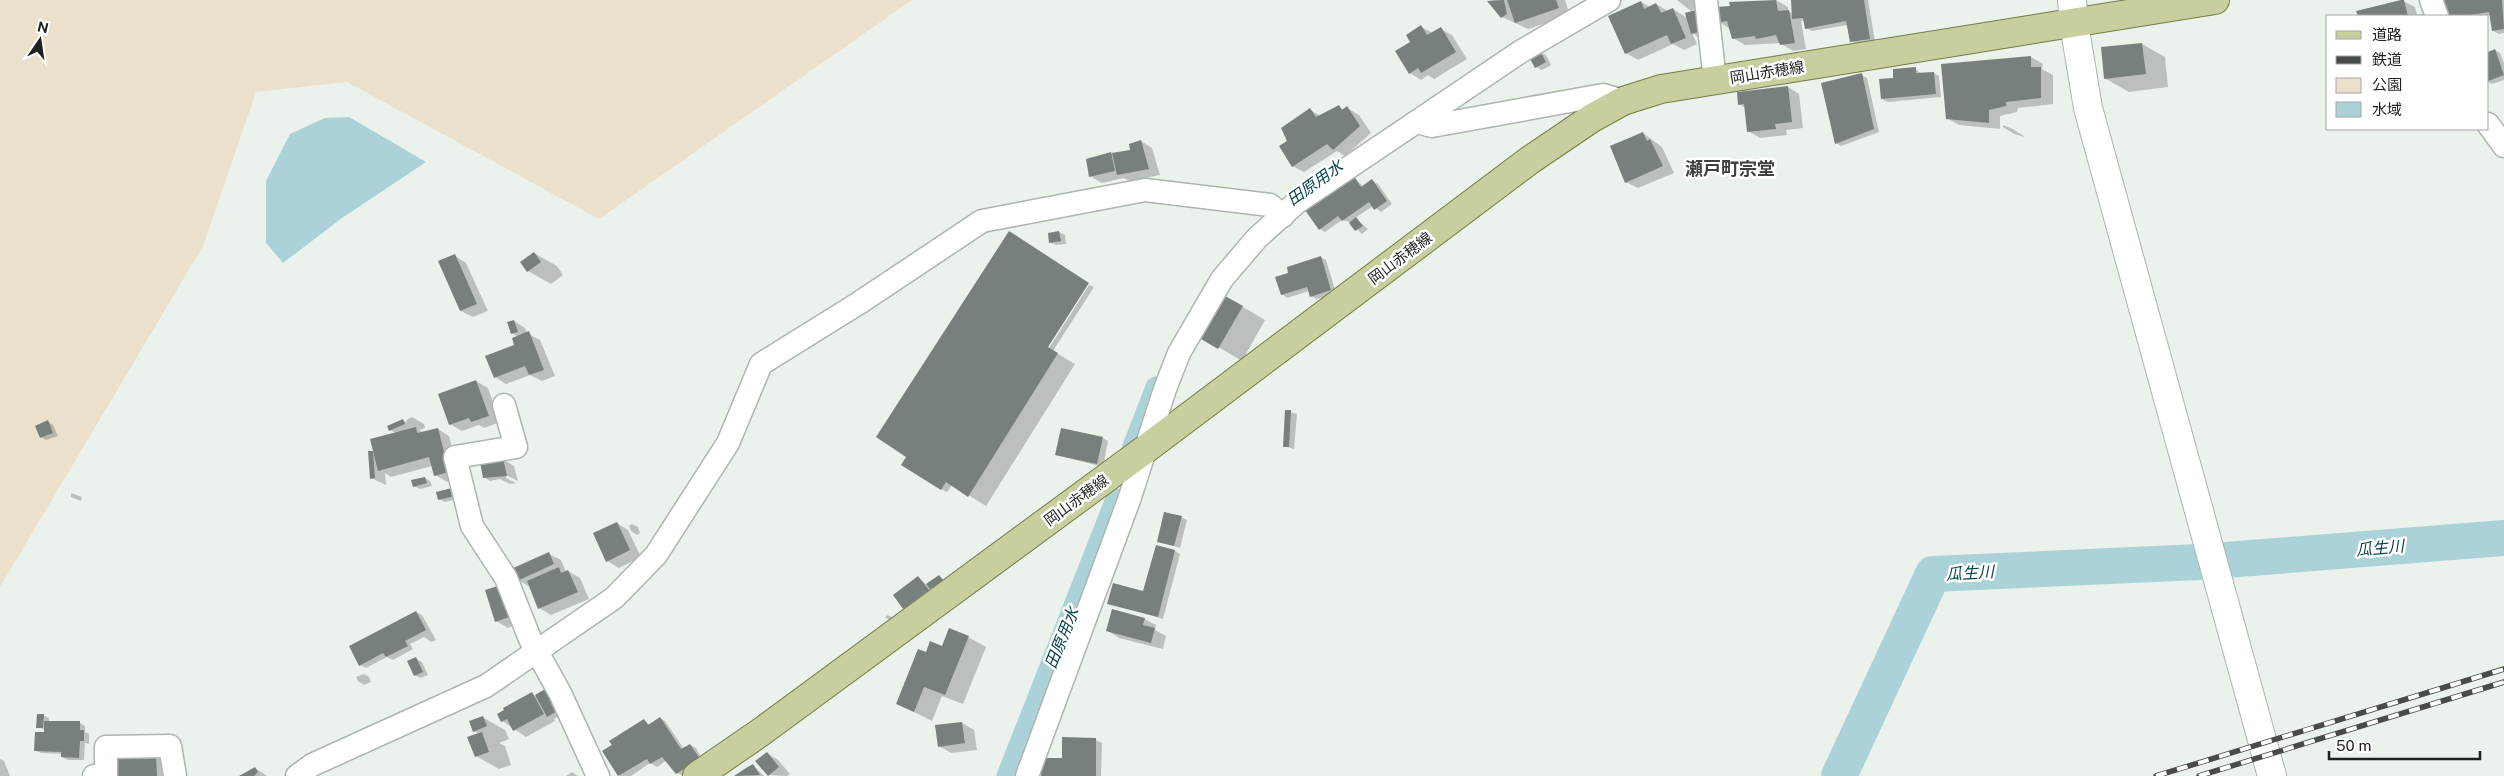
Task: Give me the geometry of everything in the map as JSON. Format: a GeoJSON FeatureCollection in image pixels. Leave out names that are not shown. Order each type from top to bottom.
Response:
{"type":"FeatureCollection","features":[{"type":"Feature","properties":{"kind":"main road","name":"岡山赤穂線"},"geometry":{"type":"LineString","coordinates":[[696,776],[762,732],[1147,448],[1530,160],[1592,118],[1623,101],[1661,89],[1715,81],[2073,12],[2215,0]]}},
{"type":"Feature","properties":{"kind":"street"},"geometry":{"type":"LineString","coordinates":[[1027,776],[1147,448],[1165,389],[1179,353],[1222,279],[1278,211],[1296,203],[1520,52],[1609,0]]}},
{"type":"Feature","properties":{"kind":"street"},"geometry":{"type":"LineString","coordinates":[[1706,0],[1715,81]]}},
{"type":"Feature","properties":{"kind":"street"},"geometry":{"type":"LineString","coordinates":[[2431,0],[2437,15]]}},
{"type":"Feature","properties":{"kind":"street"},"geometry":{"type":"LineString","coordinates":[[2073,12],[2088,108],[2272,776]]}},
{"type":"Feature","properties":{"kind":"street"},"geometry":{"type":"LineString","coordinates":[[1417,122],[1432,126],[1602,95],[1623,101]]}},
{"type":"Feature","properties":{"kind":"street"},"geometry":{"type":"LineString","coordinates":[[2489,125],[2504,146]]}},
{"type":"Feature","properties":{"kind":"street"},"geometry":{"type":"LineString","coordinates":[[297,776],[312,765],[486,686],[614,598],[656,555],[728,443],[761,364],[859,304],[982,221],[1145,190],[1278,211]]}},
{"type":"Feature","properties":{"kind":"street"},"geometry":{"type":"LineString","coordinates":[[504,405],[516,447],[455,457],[472,526],[506,578],[536,651],[560,693],[598,776]]}},
{"type":"Feature","properties":{"kind":"street"},"geometry":{"type":"LineString","coordinates":[[94,776],[106,774],[106,747],[170,746],[175,776]]}},
{"type":"Feature","properties":{"kind":"green space"},"geometry":{"type":"Polygon","coordinates":[[[0,0],[912,0],[599,219],[347,82],[256,92],[203,246],[0,587],[0,0]]]}},
{"type":"Feature","properties":{"kind":"water"},"geometry":{"type":"Polygon","coordinates":[[[349,117],[426,162],[342,218],[283,263],[266,243],[266,181],[290,134],[325,118],[349,117]]]}},
{"type":"Feature","properties":{"kind":"building"},"geometry":{"type":"Polygon","coordinates":[[[1504,0],[1507,14],[1501,18],[1487,1],[1504,0]]]}},
{"type":"Feature","properties":{"kind":"building"},"geometry":{"type":"Polygon","coordinates":[[[1507,0],[1556,0],[1559,8],[1515,23],[1507,0]]]}},
{"type":"Feature","properties":{"kind":"building"},"geometry":{"type":"Polygon","coordinates":[[[1776,0],[1778,11],[1789,10],[1795,43],[1780,45],[1776,35],[1756,39],[1755,36],[1732,39],[1727,21],[1717,23],[1715,7],[1730,6],[1729,2],[1776,0]]]}},
{"type":"Feature","properties":{"kind":"building"},"geometry":{"type":"Polygon","coordinates":[[[1791,0],[1864,0],[1870,39],[1850,42],[1846,21],[1805,29],[1803,18],[1792,19],[1791,0]]]}},
{"type":"Feature","properties":{"kind":"building"},"geometry":{"type":"Polygon","coordinates":[[[2404,0],[2408,15],[2358,15],[2356,11],[2404,0]]]}},
{"type":"Feature","properties":{"kind":"building"},"geometry":{"type":"Polygon","coordinates":[[[2444,0],[2502,0],[2504,29],[2492,31],[2489,12],[2470,15],[2446,15],[2444,0]]]}},
{"type":"Feature","properties":{"kind":"building"},"geometry":{"type":"Polygon","coordinates":[[[1641,1],[1644,9],[1656,3],[1661,13],[1673,8],[1686,38],[1671,44],[1667,35],[1625,54],[1608,16],[1641,1]]]}},
{"type":"Feature","properties":{"kind":"building"},"geometry":{"type":"Polygon","coordinates":[[[1699,9],[1706,30],[1691,34],[1685,13],[1699,9]]]}},
{"type":"Feature","properties":{"kind":"building"},"geometry":{"type":"Polygon","coordinates":[[[1421,25],[1427,35],[1441,27],[1456,52],[1421,73],[1418,68],[1409,74],[1395,51],[1410,42],[1406,35],[1421,25]]]}},
{"type":"Feature","properties":{"kind":"building"},"geometry":{"type":"Polygon","coordinates":[[[2142,43],[2146,74],[2104,79],[2101,47],[2142,43]]]}},
{"type":"Feature","properties":{"kind":"building"},"geometry":{"type":"Polygon","coordinates":[[[2495,49],[2504,75],[2489,81],[2489,52],[2495,49]]]}},
{"type":"Feature","properties":{"kind":"building"},"geometry":{"type":"Polygon","coordinates":[[[1540,51],[1546,62],[1535,68],[1529,57],[1540,51]]]}},
{"type":"Feature","properties":{"kind":"building"},"geometry":{"type":"Polygon","coordinates":[[[2031,56],[2031,67],[2041,67],[2041,98],[2006,102],[2006,106],[1989,110],[1989,123],[1946,119],[1941,64],[2031,56]]]}},
{"type":"Feature","properties":{"kind":"building"},"geometry":{"type":"Polygon","coordinates":[[[1916,67],[1916,73],[1934,72],[1936,94],[1881,99],[1879,79],[1893,78],[1893,69],[1916,67]]]}},
{"type":"Feature","properties":{"kind":"building"},"geometry":{"type":"Polygon","coordinates":[[[1862,73],[1874,129],[1835,144],[1821,83],[1862,73]]]}},
{"type":"Feature","properties":{"kind":"building"},"geometry":{"type":"Polygon","coordinates":[[[1788,86],[1792,122],[1775,124],[1776,129],[1747,132],[1744,104],[1738,105],[1737,92],[1788,86]]]}},
{"type":"Feature","properties":{"kind":"building"},"geometry":{"type":"Polygon","coordinates":[[[1339,105],[1342,110],[1347,106],[1360,126],[1333,150],[1327,144],[1292,167],[1279,146],[1287,141],[1281,128],[1310,108],[1316,117],[1339,105]]]}},
{"type":"Feature","properties":{"kind":"building"},"geometry":{"type":"Polygon","coordinates":[[[1643,132],[1647,141],[1650,139],[1663,166],[1625,183],[1610,146],[1643,132]]]}},
{"type":"Feature","properties":{"kind":"building"},"geometry":{"type":"Polygon","coordinates":[[[1141,140],[1149,169],[1117,175],[1112,153],[1130,150],[1129,144],[1141,140]]]}},
{"type":"Feature","properties":{"kind":"building"},"geometry":{"type":"Polygon","coordinates":[[[1111,152],[1115,171],[1089,177],[1086,159],[1111,152]]]}},
{"type":"Feature","properties":{"kind":"building"},"geometry":{"type":"Polygon","coordinates":[[[1354,176],[1361,187],[1372,179],[1387,201],[1374,210],[1369,202],[1342,221],[1338,216],[1319,230],[1305,210],[1354,176]]]}},
{"type":"Feature","properties":{"kind":"building"},"geometry":{"type":"Polygon","coordinates":[[[1356,217],[1363,226],[1355,231],[1349,223],[1356,217]]]}},
{"type":"Feature","properties":{"kind":"building"},"geometry":{"type":"Polygon","coordinates":[[[1009,231],[1089,283],[1048,347],[1058,353],[968,497],[946,482],[941,490],[901,465],[906,457],[876,437],[1009,231]]]}},
{"type":"Feature","properties":{"kind":"building"},"geometry":{"type":"Polygon","coordinates":[[[1059,231],[1061,241],[1049,243],[1048,233],[1059,231]]]}},
{"type":"Feature","properties":{"kind":"building"},"geometry":{"type":"Polygon","coordinates":[[[534,252],[541,262],[527,272],[520,262],[534,252]]]}},
{"type":"Feature","properties":{"kind":"building"},"geometry":{"type":"Polygon","coordinates":[[[455,254],[477,304],[460,311],[438,261],[455,254]]]}},
{"type":"Feature","properties":{"kind":"building"},"geometry":{"type":"Polygon","coordinates":[[[1321,256],[1331,290],[1310,297],[1307,287],[1281,295],[1275,277],[1288,273],[1287,267],[1321,256]]]}},
{"type":"Feature","properties":{"kind":"building"},"geometry":{"type":"Polygon","coordinates":[[[1225,296],[1243,306],[1218,349],[1201,339],[1225,296]]]}},
{"type":"Feature","properties":{"kind":"building"},"geometry":{"type":"Polygon","coordinates":[[[514,320],[518,332],[511,334],[507,322],[514,320]]]}},
{"type":"Feature","properties":{"kind":"building"},"geometry":{"type":"Polygon","coordinates":[[[529,331],[544,370],[529,375],[525,366],[494,378],[485,356],[514,345],[512,338],[529,331]]]}},
{"type":"Feature","properties":{"kind":"building"},"geometry":{"type":"Polygon","coordinates":[[[476,380],[489,416],[471,422],[469,418],[449,425],[438,394],[476,380]]]}},
{"type":"Feature","properties":{"kind":"building"},"geometry":{"type":"Polygon","coordinates":[[[1285,410],[1291,410],[1289,447],[1283,447],[1285,410]]]}},
{"type":"Feature","properties":{"kind":"building"},"geometry":{"type":"Polygon","coordinates":[[[403,419],[405,424],[389,431],[387,426],[403,419]]]}},
{"type":"Feature","properties":{"kind":"building"},"geometry":{"type":"Polygon","coordinates":[[[48,420],[53,433],[40,438],[35,426],[48,420]]]}},
{"type":"Feature","properties":{"kind":"building"},"geometry":{"type":"Polygon","coordinates":[[[416,427],[417,433],[438,428],[449,472],[434,476],[429,457],[378,471],[370,439],[416,427]]]}},
{"type":"Feature","properties":{"kind":"building"},"geometry":{"type":"Polygon","coordinates":[[[1061,428],[1103,437],[1097,464],[1055,455],[1061,428]]]}},
{"type":"Feature","properties":{"kind":"building"},"geometry":{"type":"Polygon","coordinates":[[[368,451],[373,451],[375,478],[370,479],[368,451]]]}},
{"type":"Feature","properties":{"kind":"building"},"geometry":{"type":"Polygon","coordinates":[[[503,458],[507,476],[483,478],[480,462],[503,458]]]}},
{"type":"Feature","properties":{"kind":"building"},"geometry":{"type":"Polygon","coordinates":[[[425,477],[427,483],[413,487],[411,480],[425,477]]]}},
{"type":"Feature","properties":{"kind":"building"},"geometry":{"type":"Polygon","coordinates":[[[452,488],[455,496],[438,500],[436,492],[452,488]]]}},
{"type":"Feature","properties":{"kind":"building"},"geometry":{"type":"Polygon","coordinates":[[[1164,512],[1182,516],[1174,546],[1157,542],[1164,512]]]}},
{"type":"Feature","properties":{"kind":"building"},"geometry":{"type":"Polygon","coordinates":[[[617,522],[630,550],[606,562],[593,533],[617,522]]]}},
{"type":"Feature","properties":{"kind":"building"},"geometry":{"type":"Polygon","coordinates":[[[1156,545],[1175,550],[1158,617],[1107,604],[1113,583],[1143,591],[1156,545]]]}},
{"type":"Feature","properties":{"kind":"building"},"geometry":{"type":"Polygon","coordinates":[[[549,552],[554,564],[517,581],[511,569],[549,552]]]}},
{"type":"Feature","properties":{"kind":"building"},"geometry":{"type":"Polygon","coordinates":[[[559,567],[561,573],[568,570],[578,592],[538,609],[527,581],[559,567]]]}},
{"type":"Feature","properties":{"kind":"building"},"geometry":{"type":"Polygon","coordinates":[[[939,575],[943,580],[930,589],[926,584],[939,575]]]}},
{"type":"Feature","properties":{"kind":"building"},"geometry":{"type":"Polygon","coordinates":[[[918,576],[929,590],[903,609],[893,595],[918,576]]]}},
{"type":"Feature","properties":{"kind":"building"},"geometry":{"type":"Polygon","coordinates":[[[501,585],[512,616],[495,622],[485,590],[501,585]]]}},
{"type":"Feature","properties":{"kind":"building"},"geometry":{"type":"Polygon","coordinates":[[[1112,609],[1145,618],[1143,625],[1155,628],[1151,643],[1106,631],[1112,609]]]}},
{"type":"Feature","properties":{"kind":"building"},"geometry":{"type":"Polygon","coordinates":[[[416,611],[426,630],[405,641],[408,646],[386,657],[383,653],[359,666],[349,646],[416,611]]]}},
{"type":"Feature","properties":{"kind":"building"},"geometry":{"type":"Polygon","coordinates":[[[949,628],[969,636],[945,695],[924,687],[914,712],[896,704],[918,649],[926,652],[930,641],[942,646],[949,628]]]}},
{"type":"Feature","properties":{"kind":"building"},"geometry":{"type":"Polygon","coordinates":[[[416,657],[423,672],[414,676],[407,661],[416,657]]]}},
{"type":"Feature","properties":{"kind":"building"},"geometry":{"type":"Polygon","coordinates":[[[547,688],[559,710],[547,717],[535,695],[547,688]]]}},
{"type":"Feature","properties":{"kind":"building"},"geometry":{"type":"Polygon","coordinates":[[[532,692],[544,714],[513,731],[507,719],[501,722],[497,714],[504,710],[503,708],[532,692]]]}},
{"type":"Feature","properties":{"kind":"building"},"geometry":{"type":"Polygon","coordinates":[[[37,714],[44,714],[43,728],[36,728],[37,714]]]}},
{"type":"Feature","properties":{"kind":"building"},"geometry":{"type":"Polygon","coordinates":[[[483,716],[487,726],[473,732],[469,721],[483,716]]]}},
{"type":"Feature","properties":{"kind":"building"},"geometry":{"type":"Polygon","coordinates":[[[660,717],[681,749],[690,744],[700,759],[676,774],[662,757],[650,764],[647,759],[618,776],[602,751],[612,745],[609,741],[644,719],[648,725],[660,717]]]}},
{"type":"Feature","properties":{"kind":"building"},"geometry":{"type":"Polygon","coordinates":[[[44,721],[80,721],[80,730],[84,730],[84,741],[80,741],[79,758],[61,757],[61,752],[34,751],[35,732],[44,732],[44,721]]]}},
{"type":"Feature","properties":{"kind":"building"},"geometry":{"type":"Polygon","coordinates":[[[962,722],[965,743],[938,747],[935,725],[962,722]]]}},
{"type":"Feature","properties":{"kind":"building"},"geometry":{"type":"Polygon","coordinates":[[[482,732],[489,752],[475,757],[467,737],[482,732]]]}},
{"type":"Feature","properties":{"kind":"building"},"geometry":{"type":"Polygon","coordinates":[[[1062,737],[1096,738],[1096,776],[1041,776],[1042,758],[1062,758],[1062,737]]]}},
{"type":"Feature","properties":{"kind":"building"},"geometry":{"type":"Polygon","coordinates":[[[767,752],[779,767],[768,776],[755,761],[767,752]]]}},
{"type":"Feature","properties":{"kind":"building"},"geometry":{"type":"Polygon","coordinates":[[[156,754],[157,776],[116,776],[115,757],[156,754]]]}},
{"type":"Feature","properties":{"kind":"building"},"geometry":{"type":"Polygon","coordinates":[[[753,764],[760,775],[734,776],[746,768],[753,764]]]}},
{"type":"Feature","properties":{"kind":"building"},"geometry":{"type":"Polygon","coordinates":[[[255,767],[258,772],[254,776],[239,776],[255,767]]]}},
{"type":"Feature","properties":{"kind":"waterway","name":"田原用水"},"geometry":{"type":"LineString","coordinates":[[1132,449],[1156,387]]}},
{"type":"Feature","properties":{"kind":"waterway","name":"田原用水"},"geometry":{"type":"LineString","coordinates":[[1007,776],[1116,499]]}},
{"type":"Feature","properties":{"kind":"waterway","name":"瓜生川"},"geometry":{"type":"LineString","coordinates":[[2226,560],[2504,538]]}},
{"type":"Feature","properties":{"kind":"waterway","name":"瓜生川"},"geometry":{"type":"LineString","coordinates":[[1839,776],[1933,574],[2199,562]]}},
{"type":"Feature","properties":{"kind":"railway"},"geometry":{"type":"LineString","coordinates":[[2156,776],[2504,669]]}},
{"type":"Feature","properties":{"kind":"railway"},"geometry":{"type":"LineString","coordinates":[[2199,776],[2504,682]]}},
{"type":"Feature","properties":{"kind":"district","name":"瀬戸町宗堂"},"geometry":{"type":"Point","coordinates":[1730,168]}}]}
